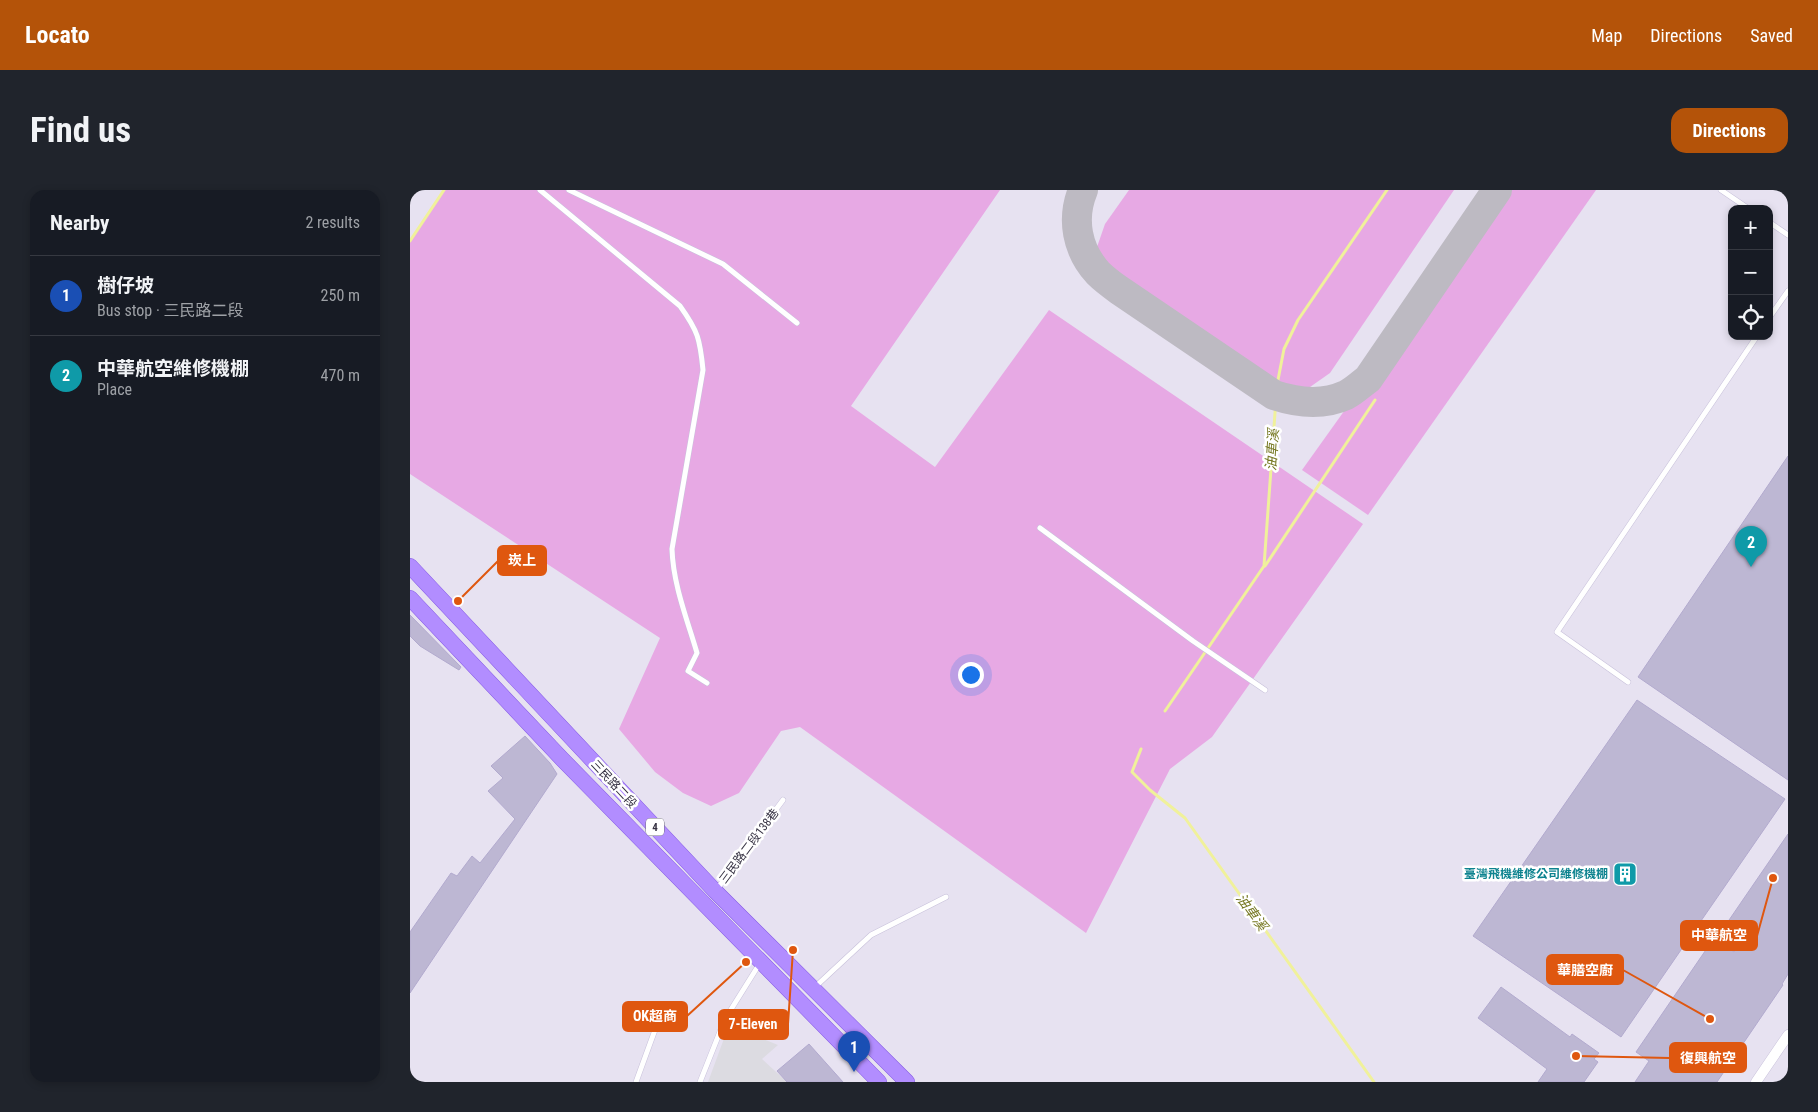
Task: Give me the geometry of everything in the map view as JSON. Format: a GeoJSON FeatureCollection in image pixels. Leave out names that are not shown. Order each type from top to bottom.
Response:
{"type":"FeatureCollection","features":[{"type":"Feature","properties":{"kind":"main road","name":"三民路二段"},"geometry":{"type":"LineString","coordinates":[[410,566],[715,891],[907,1082]]}},
{"type":"Feature","properties":{"kind":"main road","name":"三民路二段"},"geometry":{"type":"LineString","coordinates":[[410,598],[562,759],[760,963],[879,1082]]}},
{"type":"Feature","properties":{"kind":"street"},"geometry":{"type":"LineString","coordinates":[[1756,1082],[1788,1035]]}},
{"type":"Feature","properties":{"kind":"lane"},"geometry":{"type":"LineString","coordinates":[[540,190],[680,306],[694,326],[701,346],[703,370],[672,556],[676,580],[697,653],[688,671],[707,683]]}},
{"type":"Feature","properties":{"kind":"lane"},"geometry":{"type":"LineString","coordinates":[[569,190],[723,264],[797,323]]}},
{"type":"Feature","properties":{"kind":"lane"},"geometry":{"type":"LineString","coordinates":[[1721,190],[1743,205]]}},
{"type":"Feature","properties":{"kind":"lane"},"geometry":{"type":"LineString","coordinates":[[1773,225],[1788,235]]}},
{"type":"Feature","properties":{"kind":"lane"},"geometry":{"type":"LineString","coordinates":[[1773,312],[1788,291]]}},
{"type":"Feature","properties":{"kind":"lane"},"geometry":{"type":"LineString","coordinates":[[1628,682],[1557,632],[1754,340]]}},
{"type":"Feature","properties":{"kind":"lane"},"geometry":{"type":"LineString","coordinates":[[1040,528],[1193,641],[1265,690]]}},
{"type":"Feature","properties":{"kind":"lane","name":"三民路二段138巷"},"geometry":{"type":"LineString","coordinates":[[715,891],[783,800]]}},
{"type":"Feature","properties":{"kind":"lane"},"geometry":{"type":"LineString","coordinates":[[813,989],[871,935],[946,897]]}},
{"type":"Feature","properties":{"kind":"lane"},"geometry":{"type":"LineString","coordinates":[[700,1082],[724,1019],[760,963]]}},
{"type":"Feature","properties":{"kind":"lane"},"geometry":{"type":"LineString","coordinates":[[636,1082],[659,1019]]}},
{"type":"Feature","properties":{"kind":"shaded area"},"geometry":{"type":"Polygon","coordinates":[[[444,190],[1000,190],[851,406],[935,467],[1049,310],[1363,524],[1212,737],[1170,769],[1086,933],[800,727],[781,731],[739,793],[711,806],[683,793],[655,772],[619,729],[660,638],[410,474],[410,240],[444,190]]]}},
{"type":"Feature","properties":{"kind":"shaded area"},"geometry":{"type":"Polygon","coordinates":[[[1129,190],[1454,190],[1330,373],[1290,401],[1260,398],[1113,297],[1098,273],[1097,247],[1105,224],[1129,190]]]}},
{"type":"Feature","properties":{"kind":"shaded area"},"geometry":{"type":"Polygon","coordinates":[[[1502,190],[1596,190],[1368,515],[1302,470],[1502,190]]]}},
{"type":"Feature","properties":{"kind":"shaded area"},"geometry":{"type":"Polygon","coordinates":[[[729,1025],[778,1045],[762,1059],[787,1082],[708,1082],[729,1025]]]}},
{"type":"Feature","properties":{"kind":"building"},"geometry":{"type":"Polygon","coordinates":[[[1788,456],[1788,780],[1638,677],[1788,456]]]}},
{"type":"Feature","properties":{"kind":"building"},"geometry":{"type":"Polygon","coordinates":[[[410,615],[461,667],[459,670],[420,646],[410,636],[410,615]]]}},
{"type":"Feature","properties":{"kind":"building","name":"臺灣飛機維修公司維修機棚"},"geometry":{"type":"Polygon","coordinates":[[[1637,700],[1785,799],[1621,1037],[1473,936],[1637,700]]]}},
{"type":"Feature","properties":{"kind":"building"},"geometry":{"type":"Polygon","coordinates":[[[525,736],[550,763],[557,774],[410,993],[410,932],[451,873],[457,876],[472,856],[480,863],[515,819],[488,791],[503,778],[491,766],[525,736]]]}},
{"type":"Feature","properties":{"kind":"building"},"geometry":{"type":"Polygon","coordinates":[[[1788,834],[1788,974],[1783,985],[1717,1082],[1635,1082],[1649,1061],[1636,1052],[1714,938],[1734,952],[1745,935],[1727,923],[1788,834]]]}},
{"type":"Feature","properties":{"kind":"building"},"geometry":{"type":"Polygon","coordinates":[[[1501,987],[1570,1037],[1572,1034],[1599,1053],[1594,1059],[1598,1062],[1584,1082],[1538,1082],[1547,1069],[1478,1018],[1501,987]]]}},
{"type":"Feature","properties":{"kind":"building"},"geometry":{"type":"Polygon","coordinates":[[[809,1044],[843,1082],[787,1082],[777,1071],[809,1044]]]}},
{"type":"Feature","properties":{"kind":"waterway"},"geometry":{"type":"LineString","coordinates":[[410,241],[444,190]]}},
{"type":"Feature","properties":{"kind":"waterway","name":"油車溪"},"geometry":{"type":"LineString","coordinates":[[1165,711],[1264,566],[1277,385],[1284,349],[1298,320],[1387,190]]}},
{"type":"Feature","properties":{"kind":"waterway"},"geometry":{"type":"LineString","coordinates":[[1265,566],[1375,400]]}},
{"type":"Feature","properties":{"kind":"waterway","name":"油車溪"},"geometry":{"type":"LineString","coordinates":[[1141,749],[1132,772],[1150,790],[1185,818],[1374,1082]]}},
{"type":"Feature","properties":{"kind":"taxiway"},"geometry":{"type":"LineString","coordinates":[[1083,190],[1077,212],[1078,234],[1085,254],[1100,275],[1119,290],[1274,395],[1310,402],[1328,401],[1346,395],[1368,379],[1497,190]]}},
{"type":"Feature","properties":{"kind":"place","name":"中華航空維修機棚"},"geometry":{"type":"Point","coordinates":[1751,567]}},
{"type":"Feature","properties":{"kind":"place","name":"崁上"},"geometry":{"type":"Point","coordinates":[458,601]}},
{"type":"Feature","properties":{"kind":"place","name":"臺灣飛機維修公司維修機棚"},"geometry":{"type":"Point","coordinates":[1625,874]}},
{"type":"Feature","properties":{"kind":"place","name":"中華航空"},"geometry":{"type":"Point","coordinates":[1773,878]}},
{"type":"Feature","properties":{"kind":"place","name":"7-Eleven"},"geometry":{"type":"Point","coordinates":[793,950]}},
{"type":"Feature","properties":{"kind":"place","name":"OK超商"},"geometry":{"type":"Point","coordinates":[746,962]}},
{"type":"Feature","properties":{"kind":"place","name":"華膳空廚"},"geometry":{"type":"Point","coordinates":[1710,1019]}},
{"type":"Feature","properties":{"kind":"place","name":"復興航空"},"geometry":{"type":"Point","coordinates":[1576,1056]}},
{"type":"Feature","properties":{"kind":"place","name":"樹仔坡"},"geometry":{"type":"Point","coordinates":[854,1072]}}]}
